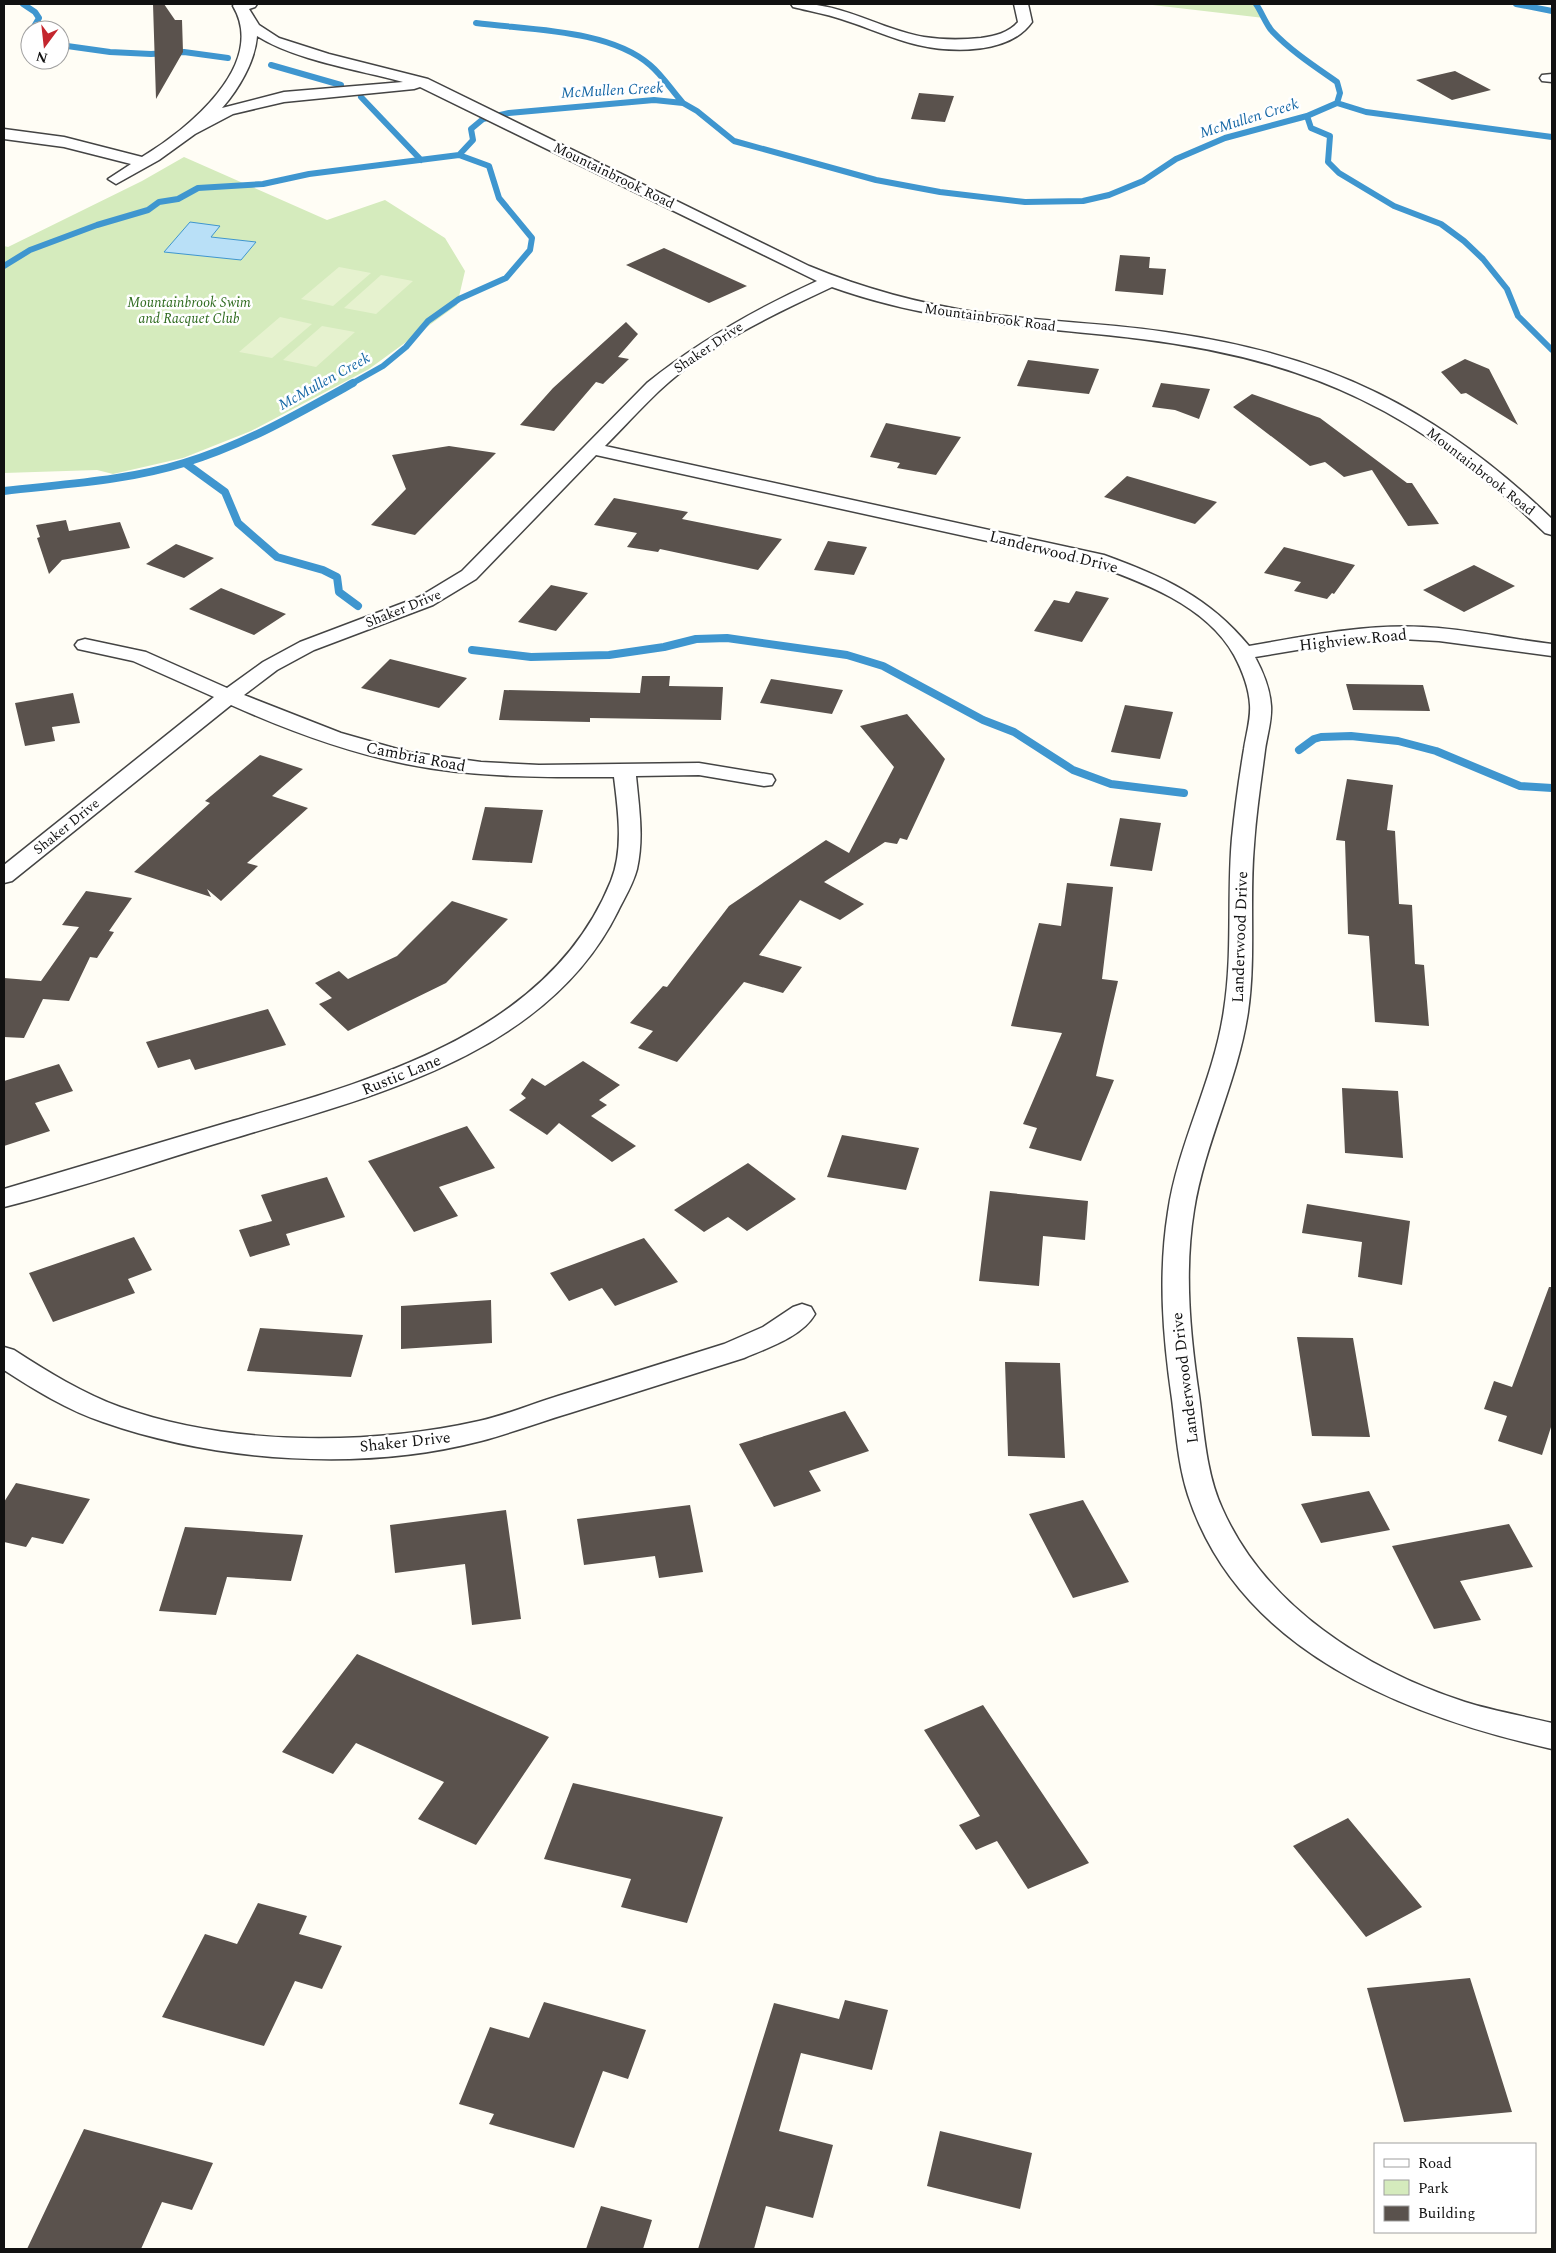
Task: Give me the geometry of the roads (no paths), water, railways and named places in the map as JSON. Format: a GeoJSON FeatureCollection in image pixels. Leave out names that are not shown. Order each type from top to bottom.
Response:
{"type":"FeatureCollection","features":[{"type":"Feature","properties":{"kind":"street"},"geometry":{"type":"LineString","coordinates":[[190,131],[219,104],[233,83],[243,61],[249,40],[243,4]]}},
{"type":"Feature","properties":{"kind":"street","name":"Mountainbrook Road"},"geometry":{"type":"LineString","coordinates":[[243,4],[253,28],[274,41],[324,57],[423,82],[831,282],[883,299],[930,310],[980,318],[1133,333],[1206,343],[1292,364],[1382,400],[1426,427],[1488,473],[1552,529]]}},
{"type":"Feature","properties":{"kind":"street"},"geometry":{"type":"LineString","coordinates":[[798,4],[846,16],[920,41],[958,45],[999,40],[1019,30],[1025,22],[1025,15],[1021,4]]}},
{"type":"Feature","properties":{"kind":"street"},"geometry":{"type":"LineString","coordinates":[[116,179],[215,117],[253,103],[316,92],[402,87],[423,82]]}},
{"type":"Feature","properties":{"kind":"street"},"geometry":{"type":"LineString","coordinates":[[4,134],[64,142],[144,162]]}},
{"type":"Feature","properties":{"kind":"street","name":"Shaker Drive"},"geometry":{"type":"LineString","coordinates":[[4,876],[227,696],[270,666],[301,649],[410,608],[456,584],[480,566],[652,387],[686,359],[756,316],[831,282]]}},
{"type":"Feature","properties":{"kind":"street","name":"Landerwood Drive"},"geometry":{"type":"LineString","coordinates":[[592,449],[1097,559],[1135,571],[1199,606],[1234,640],[1244,653],[1254,676],[1261,707],[1245,809],[1241,871],[1242,944],[1236,1013],[1220,1080],[1190,1171],[1181,1207],[1174,1266],[1176,1337],[1194,1459],[1205,1504],[1215,1526],[1239,1564],[1273,1604],[1324,1646],[1349,1662],[1405,1692],[1467,1714],[1552,1736]]}},
{"type":"Feature","properties":{"kind":"street","name":"Highview Road"},"geometry":{"type":"LineString","coordinates":[[1244,653],[1346,637],[1392,633],[1461,637],[1517,647],[1552,650]]}},
{"type":"Feature","properties":{"kind":"street","name":"Cambria Road"},"geometry":{"type":"LineString","coordinates":[[85,645],[138,656],[227,696],[333,738],[407,758],[481,768],[539,771],[624,769],[716,770],[764,780]]}},
{"type":"Feature","properties":{"kind":"street","name":"Rustic Lane"},"geometry":{"type":"LineString","coordinates":[[4,1198],[358,1092],[437,1061],[476,1040],[522,1010],[560,977],[586,949],[608,914],[616,897],[623,880],[629,852],[630,816],[624,769]]}},
{"type":"Feature","properties":{"kind":"street","name":"Shaker Drive"},"geometry":{"type":"LineString","coordinates":[[4,1357],[28,1376],[54,1390],[112,1415],[173,1432],[244,1444],[318,1448],[382,1446],[448,1438],[480,1431],[706,1360],[734,1351],[773,1334],[802,1314]]}},
{"type":"Feature","properties":{"kind":"water"},"geometry":{"type":"Polygon","coordinates":[[[190,222],[220,226],[211,237],[256,242],[241,260],[164,252],[190,222]]]}},
{"type":"Feature","properties":{"kind":"waterway"},"geometry":{"type":"LineString","coordinates":[[23,4],[35,12],[39,18],[38,20]]}},
{"type":"Feature","properties":{"kind":"waterway","name":"McMullen Creek"},"geometry":{"type":"LineString","coordinates":[[1256,4],[1270,29],[1279,38],[1337,82],[1340,93],[1337,103]]}},
{"type":"Feature","properties":{"kind":"waterway"},"geometry":{"type":"LineString","coordinates":[[1516,4],[1552,11]]}},
{"type":"Feature","properties":{"kind":"waterway"},"geometry":{"type":"LineString","coordinates":[[476,23],[567,33],[613,44],[633,53],[650,65],[683,103]]}},
{"type":"Feature","properties":{"kind":"waterway"},"geometry":{"type":"LineString","coordinates":[[70,46],[110,52],[151,54],[184,52],[228,58]]}},
{"type":"Feature","properties":{"kind":"waterway"},"geometry":{"type":"LineString","coordinates":[[271,65],[341,85]]}},
{"type":"Feature","properties":{"kind":"waterway"},"geometry":{"type":"LineString","coordinates":[[361,97],[421,160]]}},
{"type":"Feature","properties":{"kind":"waterway","name":"McMullen Creek"},"geometry":{"type":"LineString","coordinates":[[459,155],[473,140],[471,129],[483,119],[509,113],[654,100],[683,103]]}},
{"type":"Feature","properties":{"kind":"waterway","name":"McMullen Creek"},"geometry":{"type":"LineString","coordinates":[[683,103],[697,111],[734,141],[876,180],[940,192],[1025,202],[1083,201],[1109,195],[1143,181],[1176,159],[1225,138],[1307,116]]}},
{"type":"Feature","properties":{"kind":"waterway","name":"McMullen Creek"},"geometry":{"type":"LineString","coordinates":[[1307,116],[1337,103]]}},
{"type":"Feature","properties":{"kind":"waterway"},"geometry":{"type":"LineString","coordinates":[[1337,103],[1366,112],[1552,137]]}},
{"type":"Feature","properties":{"kind":"waterway"},"geometry":{"type":"LineString","coordinates":[[1307,116],[1311,128],[1330,136],[1328,162],[1339,173],[1394,206],[1441,224],[1464,241],[1483,259],[1507,289],[1518,316],[1552,350]]}},
{"type":"Feature","properties":{"kind":"waterway","name":"McMullen Creek"},"geometry":{"type":"LineString","coordinates":[[351,384],[383,366],[406,347],[428,321],[459,299],[506,278],[530,250],[532,238],[499,198],[489,166],[459,155]]}},
{"type":"Feature","properties":{"kind":"waterway"},"geometry":{"type":"LineString","coordinates":[[421,160],[459,155]]}},
{"type":"Feature","properties":{"kind":"waterway"},"geometry":{"type":"LineString","coordinates":[[4,266],[30,250],[97,225],[148,210],[159,202],[178,199],[198,188],[263,184],[309,174],[421,160]]}},
{"type":"Feature","properties":{"kind":"waterway","name":"McMullen Creek"},"geometry":{"type":"LineString","coordinates":[[4,491],[117,478],[184,463],[250,438],[353,383]]}},
{"type":"Feature","properties":{"kind":"waterway"},"geometry":{"type":"LineString","coordinates":[[185,463],[225,492],[238,523],[277,557],[323,570],[337,577],[339,592],[358,606]]}},
{"type":"Feature","properties":{"kind":"waterway"},"geometry":{"type":"LineString","coordinates":[[472,650],[531,657],[609,655],[664,647],[696,639],[727,638],[847,655],[883,666],[983,720],[1014,732],[1073,770],[1111,784],[1184,793]]}},
{"type":"Feature","properties":{"kind":"waterway"},"geometry":{"type":"LineString","coordinates":[[1299,750],[1314,739],[1321,737],[1351,736],[1398,741],[1436,751],[1520,786],[1552,788]]}},
{"type":"Feature","properties":{"kind":"park label","name":"Mountainbrook Swim and Racquet Club"},"geometry":{"type":"Point","coordinates":[189,310]}}]}
